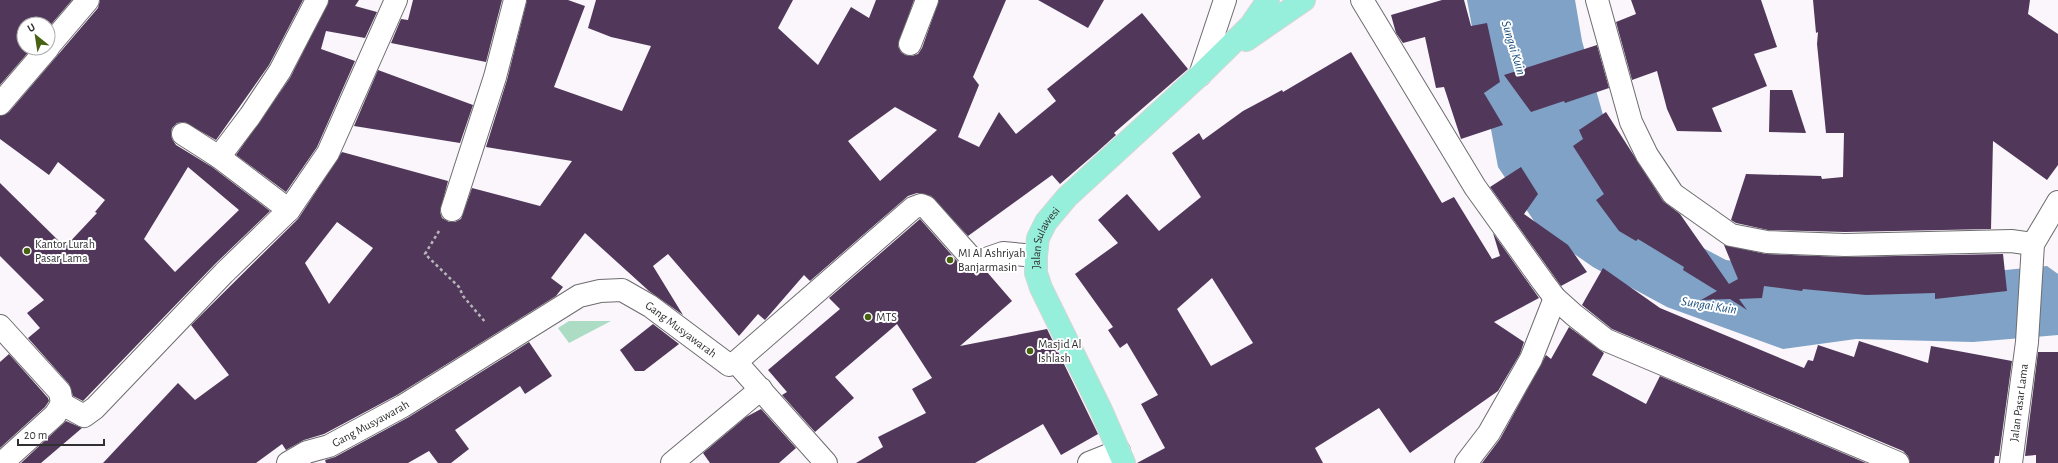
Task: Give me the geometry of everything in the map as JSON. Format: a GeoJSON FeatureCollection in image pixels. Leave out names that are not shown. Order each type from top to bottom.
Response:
{"type":"FeatureCollection","features":[{"type":"Feature","properties":{"kind":"main road","name":"Jalan Sulawesi"},"geometry":{"type":"LineString","coordinates":[[1121,457],[1041,288],[1036,273],[1038,238],[1046,222],[1067,197],[1207,68],[1252,24],[1268,0]]}},
{"type":"Feature","properties":{"kind":"main road","name":"Jalan Sulawesi"},"geometry":{"type":"LineString","coordinates":[[1207,68],[1304,0]]}},
{"type":"Feature","properties":{"kind":"street"},"geometry":{"type":"LineString","coordinates":[[56,38],[88,0]]}},
{"type":"Feature","properties":{"kind":"street"},"geometry":{"type":"LineString","coordinates":[[219,157],[250,116],[280,71],[317,0]]}},
{"type":"Feature","properties":{"kind":"street"},"geometry":{"type":"LineString","coordinates":[[62,404],[84,416],[95,408],[224,273],[289,210],[328,153],[396,0]]}},
{"type":"Feature","properties":{"kind":"street"},"geometry":{"type":"LineString","coordinates":[[452,210],[496,77],[515,0]]}},
{"type":"Feature","properties":{"kind":"street"},"geometry":{"type":"LineString","coordinates":[[910,44],[927,0]]}},
{"type":"Feature","properties":{"kind":"street"},"geometry":{"type":"LineString","coordinates":[[1207,68],[1225,0]]}},
{"type":"Feature","properties":{"kind":"street"},"geometry":{"type":"LineString","coordinates":[[1362,0],[1475,187],[1556,298],[1606,340],[1898,463]]}},
{"type":"Feature","properties":{"kind":"street"},"geometry":{"type":"LineString","coordinates":[[1597,0],[1631,122],[1647,155],[1673,194],[1731,234],[1767,242],[1845,245],[2012,242],[2033,244],[2058,202]]}},
{"type":"Feature","properties":{"kind":"street"},"geometry":{"type":"LineString","coordinates":[[0,104],[41,56]]}},
{"type":"Feature","properties":{"kind":"street"},"geometry":{"type":"LineString","coordinates":[[183,134],[219,157],[289,210]]}},
{"type":"Feature","properties":{"kind":"street"},"geometry":{"type":"LineString","coordinates":[[826,463],[736,362],[913,208],[921,205],[926,207],[974,261],[980,261],[1003,253],[1036,256]]}},
{"type":"Feature","properties":{"kind":"street","name":"Jalan Pasar Lama"},"geometry":{"type":"LineString","coordinates":[[2011,463],[2027,342],[2033,244]]}},
{"type":"Feature","properties":{"kind":"street","name":"Gang Musyawarah"},"geometry":{"type":"LineString","coordinates":[[288,463],[307,452],[329,446],[403,406],[579,296],[600,291],[622,290],[650,306],[727,364],[736,362]]}},
{"type":"Feature","properties":{"kind":"street"},"geometry":{"type":"LineString","coordinates":[[1466,463],[1489,433],[1531,359],[1556,298]]}},
{"type":"Feature","properties":{"kind":"street"},"geometry":{"type":"LineString","coordinates":[[0,326],[60,392],[62,404],[55,415],[2,463]]}},
{"type":"Feature","properties":{"kind":"street"},"geometry":{"type":"LineString","coordinates":[[672,463],[761,389]]}},
{"type":"Feature","properties":{"kind":"street"},"geometry":{"type":"LineString","coordinates":[[1089,463],[1121,457]]}},
{"type":"Feature","properties":{"kind":"path"},"geometry":{"type":"LineString","coordinates":[[452,210],[425,254],[459,287],[463,296],[504,342]]}},
{"type":"Feature","properties":{"kind":"green space"},"geometry":{"type":"Polygon","coordinates":[[[569,321],[611,321],[569,343],[558,328],[569,321]]]}},
{"type":"Feature","properties":{"kind":"water","name":"Sungai Kuin"},"geometry":{"type":"Polygon","coordinates":[[[1467,0],[1575,0],[1582,41],[1615,157],[1692,242],[1726,260],[1791,268],[1995,271],[2047,266],[2058,274],[2058,335],[1973,342],[1856,339],[1783,349],[1667,307],[1593,267],[1540,230],[1498,167],[1467,0]]]}},
{"type":"Feature","properties":{"kind":"building"},"geometry":{"type":"Polygon","coordinates":[[[0,0],[72,0],[56,19],[56,16],[16,16],[16,56],[25,56],[0,85],[0,0]]]}},
{"type":"Feature","properties":{"kind":"building"},"geometry":{"type":"Polygon","coordinates":[[[100,0],[303,0],[269,65],[216,140],[184,122],[177,123],[172,128],[171,133],[172,139],[176,145],[212,167],[270,211],[215,264],[83,401],[73,396],[69,384],[28,338],[40,328],[27,313],[44,300],[0,256],[0,183],[65,247],[97,213],[95,212],[105,200],[58,162],[49,175],[0,139],[0,116],[9,112],[98,8],[100,0]],[[188,167],[144,239],[175,272],[239,210],[188,167]]]}},
{"type":"Feature","properties":{"kind":"building"},"geometry":{"type":"Polygon","coordinates":[[[329,0],[359,0],[355,6],[377,12],[365,38],[326,31],[321,49],[355,61],[317,147],[286,192],[236,155],[290,78],[329,0]]]}},
{"type":"Feature","properties":{"kind":"building"},"geometry":{"type":"Polygon","coordinates":[[[413,0],[502,0],[486,62],[391,43],[401,19],[408,20],[413,0]]]}},
{"type":"Feature","properties":{"kind":"building"},"geometry":{"type":"Polygon","coordinates":[[[527,0],[568,0],[585,6],[554,87],[622,111],[651,46],[611,37],[588,28],[596,0],[793,0],[778,28],[818,65],[851,7],[869,18],[876,0],[914,0],[898,46],[901,52],[905,55],[912,56],[918,54],[922,48],[939,0],[1006,0],[973,77],[979,85],[958,137],[979,147],[999,112],[1016,134],[1056,101],[1047,89],[1142,13],[1188,69],[1114,133],[1116,135],[1060,184],[1052,175],[968,236],[931,196],[917,193],[908,196],[810,281],[804,275],[765,320],[758,314],[739,336],[668,254],[653,266],[683,315],[649,291],[585,233],[551,278],[563,287],[556,296],[397,395],[324,434],[304,440],[286,450],[282,444],[256,463],[103,463],[178,383],[195,400],[229,375],[191,325],[298,219],[342,152],[448,181],[440,212],[442,218],[449,222],[455,222],[461,219],[472,188],[540,206],[572,161],[486,147],[507,80],[527,0]],[[895,107],[848,141],[880,181],[937,130],[895,107]],[[337,222],[305,263],[329,304],[373,248],[337,222]]]}},
{"type":"Feature","properties":{"kind":"building"},"geometry":{"type":"Polygon","coordinates":[[[1038,0],[1104,0],[1088,28],[1038,0]]]}},
{"type":"Feature","properties":{"kind":"building"},"geometry":{"type":"Polygon","coordinates":[[[1442,0],[1464,0],[1471,26],[1487,23],[1500,82],[1484,93],[1503,125],[1461,139],[1444,87],[1436,88],[1425,37],[1403,43],[1396,33],[1391,15],[1442,0]]]}},
{"type":"Feature","properties":{"kind":"building"},"geometry":{"type":"Polygon","coordinates":[[[1631,0],[1761,0],[1777,47],[1754,54],[1767,86],[1712,108],[1722,132],[1677,131],[1667,109],[1657,71],[1632,80],[1616,22],[1636,14],[1631,0]]]}},
{"type":"Feature","properties":{"kind":"building"},"geometry":{"type":"Polygon","coordinates":[[[1813,0],[2030,0],[2028,14],[2058,34],[2058,165],[2047,180],[1993,141],[1991,229],[1845,232],[1768,230],[1736,223],[1731,220],[1746,174],[1821,176],[1822,179],[1843,177],[1844,133],[1826,133],[1817,44],[1818,32],[1816,33],[1813,0]]]}},
{"type":"Feature","properties":{"kind":"building"},"geometry":{"type":"Polygon","coordinates":[[[1597,45],[1609,88],[1565,103],[1564,101],[1531,112],[1504,75],[1597,45]]]}},
{"type":"Feature","properties":{"kind":"building"},"geometry":{"type":"Polygon","coordinates":[[[1351,52],[1442,203],[1454,197],[1492,259],[1500,256],[1493,233],[1539,298],[1494,322],[1524,342],[1520,354],[1498,391],[1410,453],[1379,408],[1315,448],[1323,463],[1137,463],[1165,448],[1141,404],[1158,395],[1127,343],[1120,348],[1108,330],[1113,327],[1075,274],[1118,243],[1098,220],[1127,194],[1159,231],[1201,197],[1172,153],[1199,133],[1203,140],[1243,111],[1282,90],[1283,92],[1351,52]],[[1212,278],[1177,309],[1211,366],[1253,343],[1212,278]]]}},
{"type":"Feature","properties":{"kind":"building"},"geometry":{"type":"Polygon","coordinates":[[[378,70],[473,105],[460,143],[354,126],[378,70]]]}},
{"type":"Feature","properties":{"kind":"building"},"geometry":{"type":"Polygon","coordinates":[[[1770,90],[1792,90],[1806,133],[1769,132],[1770,90]]]}},
{"type":"Feature","properties":{"kind":"building"},"geometry":{"type":"Polygon","coordinates":[[[1606,112],[1663,201],[1680,214],[1729,284],[1738,279],[1724,245],[1766,254],[1845,257],[2003,254],[2007,291],[1935,299],[1935,293],[1866,295],[1803,289],[1802,291],[1764,286],[1762,298],[1739,299],[1747,310],[1730,299],[1701,300],[1717,291],[1683,270],[1684,267],[1638,239],[1636,241],[1619,231],[1596,200],[1604,194],[1573,146],[1583,139],[1579,130],[1606,112]]]}},
{"type":"Feature","properties":{"kind":"building"},"geometry":{"type":"Polygon","coordinates":[[[1521,167],[1538,194],[1524,214],[1568,245],[1587,272],[1561,286],[1490,187],[1521,167]]]}},
{"type":"Feature","properties":{"kind":"building"},"geometry":{"type":"Polygon","coordinates":[[[920,219],[965,270],[974,273],[987,272],[1012,301],[960,346],[1047,329],[1098,434],[1061,455],[1043,424],[975,463],[856,463],[883,447],[878,437],[926,413],[912,389],[932,378],[897,324],[835,377],[854,398],[815,432],[782,395],[787,392],[768,370],[840,309],[829,298],[920,219]]]}},
{"type":"Feature","properties":{"kind":"building"},"geometry":{"type":"Polygon","coordinates":[[[1603,268],[1660,308],[1804,368],[1808,360],[1813,361],[1818,345],[1854,357],[1859,341],[1928,363],[1931,346],[2012,361],[1999,456],[1995,456],[1994,463],[1910,463],[1908,456],[1903,451],[1612,329],[1582,305],[1603,268]]]}},
{"type":"Feature","properties":{"kind":"building"},"geometry":{"type":"Polygon","coordinates":[[[653,324],[679,344],[644,371],[635,371],[620,350],[653,324]]]}},
{"type":"Feature","properties":{"kind":"building"},"geometry":{"type":"Polygon","coordinates":[[[1569,327],[1604,353],[1592,375],[1646,404],[1660,376],[1866,463],[1482,463],[1500,439],[1546,355],[1551,359],[1569,327]]]}},
{"type":"Feature","properties":{"kind":"building"},"geometry":{"type":"Polygon","coordinates":[[[529,342],[552,376],[525,394],[520,386],[455,430],[469,449],[451,463],[438,463],[429,451],[408,463],[326,463],[325,460],[335,457],[409,417],[529,342]]]}},
{"type":"Feature","properties":{"kind":"building"},"geometry":{"type":"Polygon","coordinates":[[[2038,352],[2058,352],[2058,463],[2036,463],[2036,455],[2025,456],[2038,352]]]}},
{"type":"Feature","properties":{"kind":"building"},"geometry":{"type":"Polygon","coordinates":[[[9,354],[49,401],[45,407],[0,448],[0,362],[9,354]]]}},
{"type":"Feature","properties":{"kind":"building"},"geometry":{"type":"Polygon","coordinates":[[[761,409],[796,448],[779,463],[710,463],[703,453],[746,417],[761,409]]]}},
{"type":"Feature","properties":{"kind":"building"},"geometry":{"type":"Polygon","coordinates":[[[66,421],[82,428],[41,463],[21,463],[66,421]]]}},
{"type":"Feature","properties":{"kind":"place","name":"Kantor Lurah Pasar Lama"},"geometry":{"type":"Point","coordinates":[27,251]}},
{"type":"Feature","properties":{"kind":"place","name":"MI Al Ashriyah Banjarmasin"},"geometry":{"type":"Point","coordinates":[950,260]}},
{"type":"Feature","properties":{"kind":"place","name":"MTS"},"geometry":{"type":"Point","coordinates":[868,317]}},
{"type":"Feature","properties":{"kind":"place","name":"Masjid Al Ishlash"},"geometry":{"type":"Point","coordinates":[1030,351]}}]}
